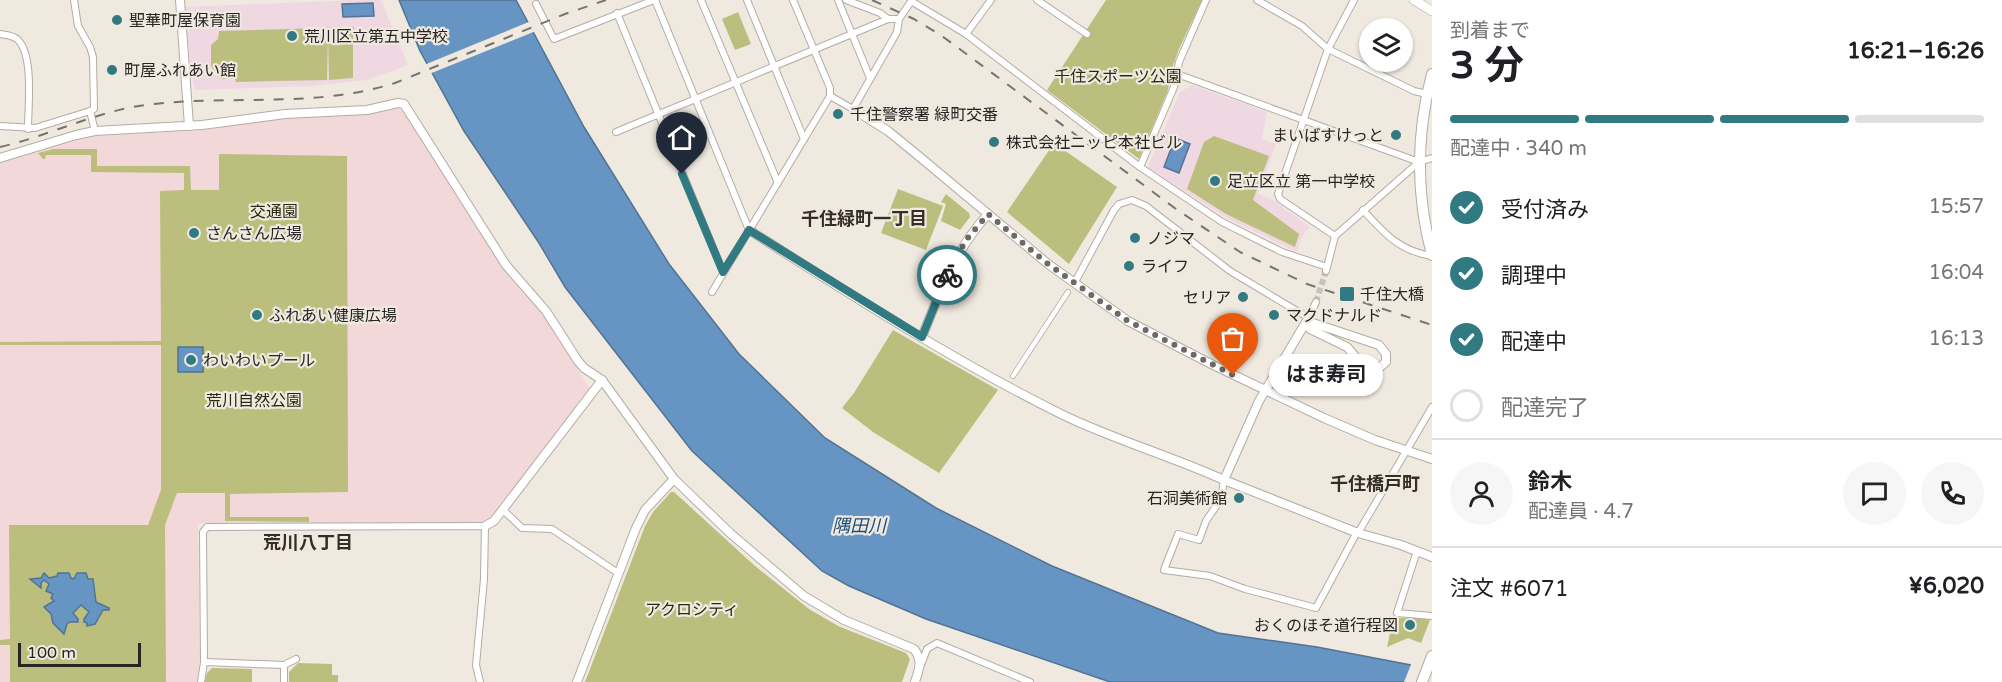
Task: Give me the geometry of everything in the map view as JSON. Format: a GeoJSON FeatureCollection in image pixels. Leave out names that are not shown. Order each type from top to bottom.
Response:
{"type":"FeatureCollection","features":[{"type":"Feature","properties":{"kind":"highway"},"geometry":{"type":"LineString","coordinates":[[1432,74],[1427,94],[1419,162],[1422,211],[1432,255]]}},
{"type":"Feature","properties":{"kind":"highway"},"geometry":{"type":"LineString","coordinates":[[1422,682],[1432,656]]}},
{"type":"Feature","properties":{"kind":"main road"},"geometry":{"type":"LineString","coordinates":[[1414,0],[1432,11]]}},
{"type":"Feature","properties":{"kind":"street"},"geometry":{"type":"LineString","coordinates":[[0,126],[28,129],[44,126],[93,109],[93,57],[78,26],[74,0]]}},
{"type":"Feature","properties":{"kind":"street"},"geometry":{"type":"LineString","coordinates":[[180,0],[189,126]]}},
{"type":"Feature","properties":{"kind":"street"},"geometry":{"type":"LineString","coordinates":[[545,0],[535,2],[554,39],[654,0],[749,230],[922,337],[1064,415],[1358,533],[1432,557]]}},
{"type":"Feature","properties":{"kind":"street"},"geometry":{"type":"LineString","coordinates":[[701,0],[778,183]]}},
{"type":"Feature","properties":{"kind":"street"},"geometry":{"type":"LineString","coordinates":[[747,0],[804,139]]}},
{"type":"Feature","properties":{"kind":"street"},"geometry":{"type":"LineString","coordinates":[[712,292],[830,96],[830,88],[793,0]]}},
{"type":"Feature","properties":{"kind":"street"},"geometry":{"type":"LineString","coordinates":[[838,0],[870,78]]}},
{"type":"Feature","properties":{"kind":"street"},"geometry":{"type":"LineString","coordinates":[[846,0],[880,13],[888,19]]}},
{"type":"Feature","properties":{"kind":"street"},"geometry":{"type":"LineString","coordinates":[[853,109],[897,32],[899,19],[911,0],[966,34],[1140,167],[1222,222],[1282,252],[1326,269],[1335,236],[1419,162],[1432,158]]}},
{"type":"Feature","properties":{"kind":"street"},"geometry":{"type":"LineString","coordinates":[[966,34],[991,0]]}},
{"type":"Feature","properties":{"kind":"street"},"geometry":{"type":"LineString","coordinates":[[1037,0],[1087,34]]}},
{"type":"Feature","properties":{"kind":"street"},"geometry":{"type":"LineString","coordinates":[[1140,167],[1174,87],[1179,62],[1206,0]]}},
{"type":"Feature","properties":{"kind":"street"},"geometry":{"type":"LineString","coordinates":[[1257,0],[1302,26],[1328,49],[1414,91],[1427,94]]}},
{"type":"Feature","properties":{"kind":"street"},"geometry":{"type":"LineString","coordinates":[[1335,236],[1280,198],[1278,194],[1328,49],[1354,0]]}},
{"type":"Feature","properties":{"kind":"street"},"geometry":{"type":"LineString","coordinates":[[617,14],[723,272]]}},
{"type":"Feature","properties":{"kind":"street"},"geometry":{"type":"LineString","coordinates":[[616,132],[888,19],[899,19]]}},
{"type":"Feature","properties":{"kind":"street"},"geometry":{"type":"LineString","coordinates":[[0,34],[20,41],[29,68],[28,129]]}},
{"type":"Feature","properties":{"kind":"street"},"geometry":{"type":"LineString","coordinates":[[1177,74],[1419,162]]}},
{"type":"Feature","properties":{"kind":"street"},"geometry":{"type":"LineString","coordinates":[[830,96],[836,97],[906,146],[1048,264],[1128,321],[1265,390],[1364,435],[1432,459]]}},
{"type":"Feature","properties":{"kind":"street"},"geometry":{"type":"LineString","coordinates":[[0,158],[95,131],[189,126],[276,115],[357,111],[398,103],[404,104],[506,265],[546,311],[584,368],[602,380],[674,479],[730,533],[804,596],[844,620],[914,649],[919,656],[919,672]]}},
{"type":"Feature","properties":{"kind":"street"},"geometry":{"type":"LineString","coordinates":[[90,111],[95,131]]}},
{"type":"Feature","properties":{"kind":"street"},"geometry":{"type":"LineString","coordinates":[[1075,282],[1114,210],[1119,204],[1132,200],[1146,206],[1230,271],[1313,323],[1379,345],[1386,354],[1386,362],[1378,369],[1365,368],[1347,348],[1310,329],[1308,320]]}},
{"type":"Feature","properties":{"kind":"street"},"geometry":{"type":"LineString","coordinates":[[1363,210],[1396,244],[1423,255],[1432,255]]}},
{"type":"Feature","properties":{"kind":"street"},"geometry":{"type":"LineString","coordinates":[[922,337],[950,268],[966,240],[988,214]]}},
{"type":"Feature","properties":{"kind":"street"},"geometry":{"type":"LineString","coordinates":[[1013,376],[1068,292]]}},
{"type":"Feature","properties":{"kind":"street"},"geometry":{"type":"LineString","coordinates":[[1316,302],[1308,320],[1265,390],[1224,480],[1221,498],[1206,521],[1199,540],[1178,534],[1164,570],[1210,576],[1245,589],[1316,608],[1432,407]]}},
{"type":"Feature","properties":{"kind":"street"},"geometry":{"type":"LineString","coordinates":[[201,682],[204,662],[202,532],[207,527],[485,526],[494,521],[602,380]]}},
{"type":"Feature","properties":{"kind":"street"},"geometry":{"type":"LineString","coordinates":[[577,682],[618,573],[645,510],[674,479]]}},
{"type":"Feature","properties":{"kind":"street"},"geometry":{"type":"LineString","coordinates":[[502,510],[522,528],[552,529],[618,573]]}},
{"type":"Feature","properties":{"kind":"street"},"geometry":{"type":"LineString","coordinates":[[480,682],[476,664],[484,579],[485,526]]}},
{"type":"Feature","properties":{"kind":"street"},"geometry":{"type":"LineString","coordinates":[[1417,551],[1397,613],[1432,616]]}},
{"type":"Feature","properties":{"kind":"street"},"geometry":{"type":"LineString","coordinates":[[915,682],[927,649],[937,644],[1030,682]]}},
{"type":"Feature","properties":{"kind":"street"},"geometry":{"type":"LineString","coordinates":[[204,662],[284,665],[296,659]]}},
{"type":"Feature","properties":{"kind":"street"},"geometry":{"type":"LineString","coordinates":[[284,665],[284,682]]}},
{"type":"Feature","properties":{"kind":"shaded area","name":"荒川区立第五中学校"},"geometry":{"type":"Polygon","coordinates":[[[381,0],[408,65],[367,80],[312,86],[195,90],[191,72],[185,7],[381,0]]]}},
{"type":"Feature","properties":{"kind":"shaded area","name":"足立区立 第一中学校"},"geometry":{"type":"Polygon","coordinates":[[[1192,85],[1267,112],[1262,139],[1276,144],[1258,194],[1273,200],[1310,227],[1302,236],[1297,252],[1228,219],[1149,168],[1180,92],[1192,85]]]}},
{"type":"Feature","properties":{"kind":"shaded area"},"geometry":{"type":"Polygon","coordinates":[[[399,108],[406,115],[509,275],[546,318],[589,387],[589,392],[491,518],[483,523],[198,523],[200,660],[197,682],[0,682],[0,163],[91,136],[196,131],[273,119],[399,108]]]}},
{"type":"Feature","properties":{"kind":"green space","name":"千住スポーツ公園"},"geometry":{"type":"Polygon","coordinates":[[[1106,0],[1202,0],[1179,49],[1171,71],[1168,90],[1139,159],[1047,90],[1106,0]]]}},
{"type":"Feature","properties":{"kind":"green space"},"geometry":{"type":"Polygon","coordinates":[[[738,12],[751,44],[735,50],[722,19],[738,12]]]}},
{"type":"Feature","properties":{"kind":"green space"},"geometry":{"type":"Polygon","coordinates":[[[354,27],[354,33],[350,34],[353,34],[353,78],[329,80],[328,34],[327,80],[236,82],[235,79],[220,79],[211,66],[211,45],[218,39],[219,31],[354,27]]]}},
{"type":"Feature","properties":{"kind":"green space"},"geometry":{"type":"Polygon","coordinates":[[[1214,136],[1269,156],[1253,200],[1299,234],[1295,247],[1226,214],[1187,189],[1204,142],[1214,136]]]}},
{"type":"Feature","properties":{"kind":"green space"},"geometry":{"type":"Polygon","coordinates":[[[1054,143],[1117,187],[1069,264],[1007,212],[1054,143]]]}},
{"type":"Feature","properties":{"kind":"green space","name":"荒川自然公園"},"geometry":{"type":"Polygon","coordinates":[[[53,149],[97,149],[97,166],[190,166],[191,190],[219,190],[219,154],[347,156],[348,492],[230,494],[230,517],[309,517],[309,522],[225,521],[225,493],[177,493],[165,525],[166,682],[10,682],[10,645],[0,645],[0,640],[10,639],[9,525],[148,525],[161,490],[161,345],[0,345],[0,342],[161,341],[160,191],[184,190],[184,173],[91,172],[91,155],[46,155],[43,159],[38,153],[53,149]]]}},
{"type":"Feature","properties":{"kind":"green space"},"geometry":{"type":"Polygon","coordinates":[[[898,189],[943,206],[926,250],[881,233],[898,189]]]}},
{"type":"Feature","properties":{"kind":"green space"},"geometry":{"type":"Polygon","coordinates":[[[946,194],[969,213],[970,217],[960,230],[941,221],[946,204],[941,202],[946,194]]]}},
{"type":"Feature","properties":{"kind":"green space"},"geometry":{"type":"Polygon","coordinates":[[[893,330],[998,390],[939,473],[873,432],[842,408],[854,393],[893,330]]]}},
{"type":"Feature","properties":{"kind":"green space","name":"アクロシティ"},"geometry":{"type":"Polygon","coordinates":[[[671,492],[674,492],[755,566],[809,609],[838,626],[906,653],[910,659],[902,682],[585,682],[645,526],[653,512],[671,492]]]}},
{"type":"Feature","properties":{"kind":"green space"},"geometry":{"type":"Polygon","coordinates":[[[1393,619],[1430,620],[1421,643],[1408,638],[1387,647],[1393,619]]]}},
{"type":"Feature","properties":{"kind":"green space"},"geometry":{"type":"Polygon","coordinates":[[[298,663],[332,664],[332,675],[338,675],[338,682],[289,682],[289,672],[298,663]]]}},
{"type":"Feature","properties":{"kind":"green space"},"geometry":{"type":"Polygon","coordinates":[[[212,668],[252,669],[252,682],[205,682],[207,673],[212,668]]]}},
{"type":"Feature","properties":{"kind":"water","name":"隅田川"},"geometry":{"type":"Polygon","coordinates":[[[399,0],[516,0],[584,127],[669,264],[739,354],[825,438],[936,508],[1052,566],[1218,633],[1317,647],[1432,669],[1432,682],[1110,682],[926,619],[849,586],[822,571],[692,451],[565,287],[539,243],[464,131],[420,51],[399,0]]]}},
{"type":"Feature","properties":{"kind":"water"},"geometry":{"type":"Polygon","coordinates":[[[373,3],[374,16],[343,17],[342,4],[373,3]]]}},
{"type":"Feature","properties":{"kind":"water"},"geometry":{"type":"Polygon","coordinates":[[[1175,138],[1190,144],[1179,173],[1164,167],[1175,138]]]}},
{"type":"Feature","properties":{"kind":"water","name":"わいわいプール"},"geometry":{"type":"Polygon","coordinates":[[[178,347],[203,347],[203,372],[178,372],[178,347]]]}},
{"type":"Feature","properties":{"kind":"water"},"geometry":{"type":"Polygon","coordinates":[[[44,573],[49,578],[57,576],[58,573],[69,573],[74,579],[77,573],[86,573],[88,579],[93,579],[96,602],[109,610],[103,610],[95,624],[87,626],[84,619],[89,612],[81,605],[73,613],[78,622],[67,624],[64,634],[53,623],[51,614],[44,607],[54,601],[51,598],[53,594],[46,591],[49,584],[44,580],[41,588],[30,579],[41,578],[44,573]]]}},
{"type":"Feature","properties":{"kind":"pier"},"geometry":{"type":"Polygon","coordinates":[[[531,21],[536,31],[429,74],[424,65],[531,21]]]}},
{"type":"Feature","properties":{"kind":"pier"},"geometry":{"type":"Polygon","coordinates":[[[1412,662],[1432,666],[1432,682],[1404,682],[1412,662]]]}},
{"type":"Feature","properties":{"kind":"tunnel"},"geometry":{"type":"LineString","coordinates":[[1316,302],[1326,271]]}},
{"type":"Feature","properties":{"kind":"railway"},"geometry":{"type":"LineString","coordinates":[[0,147],[90,118],[145,105],[302,98],[364,91],[395,83],[565,14],[606,0]]}},
{"type":"Feature","properties":{"kind":"railway"},"geometry":{"type":"LineString","coordinates":[[872,0],[914,19],[942,36],[1176,209],[1240,252],[1307,284],[1432,325]]}},
{"type":"Feature","properties":{"kind":"way so far"},"geometry":{"type":"LineString","coordinates":[[947,275],[966,240],[988,214],[1048,264],[1128,321],[1233,375]]}},
{"type":"Feature","properties":{"kind":"place","name":"聖華町屋保育園"},"geometry":{"type":"Point","coordinates":[117,20]}},
{"type":"Feature","properties":{"kind":"place","name":"荒川区立第五中学校"},"geometry":{"type":"Point","coordinates":[292,36]}},
{"type":"Feature","properties":{"kind":"place","name":"町屋ふれあい館"},"geometry":{"type":"Point","coordinates":[112,70]}},
{"type":"Feature","properties":{"kind":"place","name":"千住警察署 緑町交番"},"geometry":{"type":"Point","coordinates":[838,114]}},
{"type":"Feature","properties":{"kind":"place","name":"まいばすけっと"},"geometry":{"type":"Point","coordinates":[1396,135]}},
{"type":"Feature","properties":{"kind":"place","name":"株式会社ニッピ本社ビル"},"geometry":{"type":"Point","coordinates":[994,142]}},
{"type":"Feature","properties":{"kind":"place","name":"足立区立 第一中学校"},"geometry":{"type":"Point","coordinates":[1215,181]}},
{"type":"Feature","properties":{"kind":"place","name":"さんさん広場"},"geometry":{"type":"Point","coordinates":[194,233]}},
{"type":"Feature","properties":{"kind":"place","name":"ノジマ"},"geometry":{"type":"Point","coordinates":[1135,238]}},
{"type":"Feature","properties":{"kind":"place","name":"ライフ"},"geometry":{"type":"Point","coordinates":[1129,266]}},
{"type":"Feature","properties":{"kind":"place","name":"千住大橋"},"geometry":{"type":"Point","coordinates":[1347,294]}},
{"type":"Feature","properties":{"kind":"place","name":"セリア"},"geometry":{"type":"Point","coordinates":[1243,297]}},
{"type":"Feature","properties":{"kind":"place","name":"ふれあい健康広場"},"geometry":{"type":"Point","coordinates":[257,315]}},
{"type":"Feature","properties":{"kind":"place","name":"マクドナルド"},"geometry":{"type":"Point","coordinates":[1274,315]}},
{"type":"Feature","properties":{"kind":"place","name":"わいわいプール"},"geometry":{"type":"Point","coordinates":[191,360]}},
{"type":"Feature","properties":{"kind":"place","name":"はま寿司"},"geometry":{"type":"Point","coordinates":[1233,375]}},
{"type":"Feature","properties":{"kind":"place","name":"石洞美術館"},"geometry":{"type":"Point","coordinates":[1239,498]}},
{"type":"Feature","properties":{"kind":"place","name":"おくのほそ道行程図"},"geometry":{"type":"Point","coordinates":[1410,625]}},
{"type":"Feature","properties":{"kind":"district","name":"千住緑町一丁目"},"geometry":{"type":"Point","coordinates":[864,219]}},
{"type":"Feature","properties":{"kind":"district","name":"千住橋戸町"},"geometry":{"type":"Point","coordinates":[1375,484]}},
{"type":"Feature","properties":{"kind":"district","name":"荒川八丁目"},"geometry":{"type":"Point","coordinates":[308,543]}},
{"type":"Feature","properties":{"kind":"route"},"geometry":{"type":"LineString","coordinates":[[682,174],[723,272],[749,230],[922,337],[947,275]]}},
{"type":"Feature","properties":{"kind":"park label","name":"交通園"},"geometry":{"type":"Point","coordinates":[274,211]}}]}
